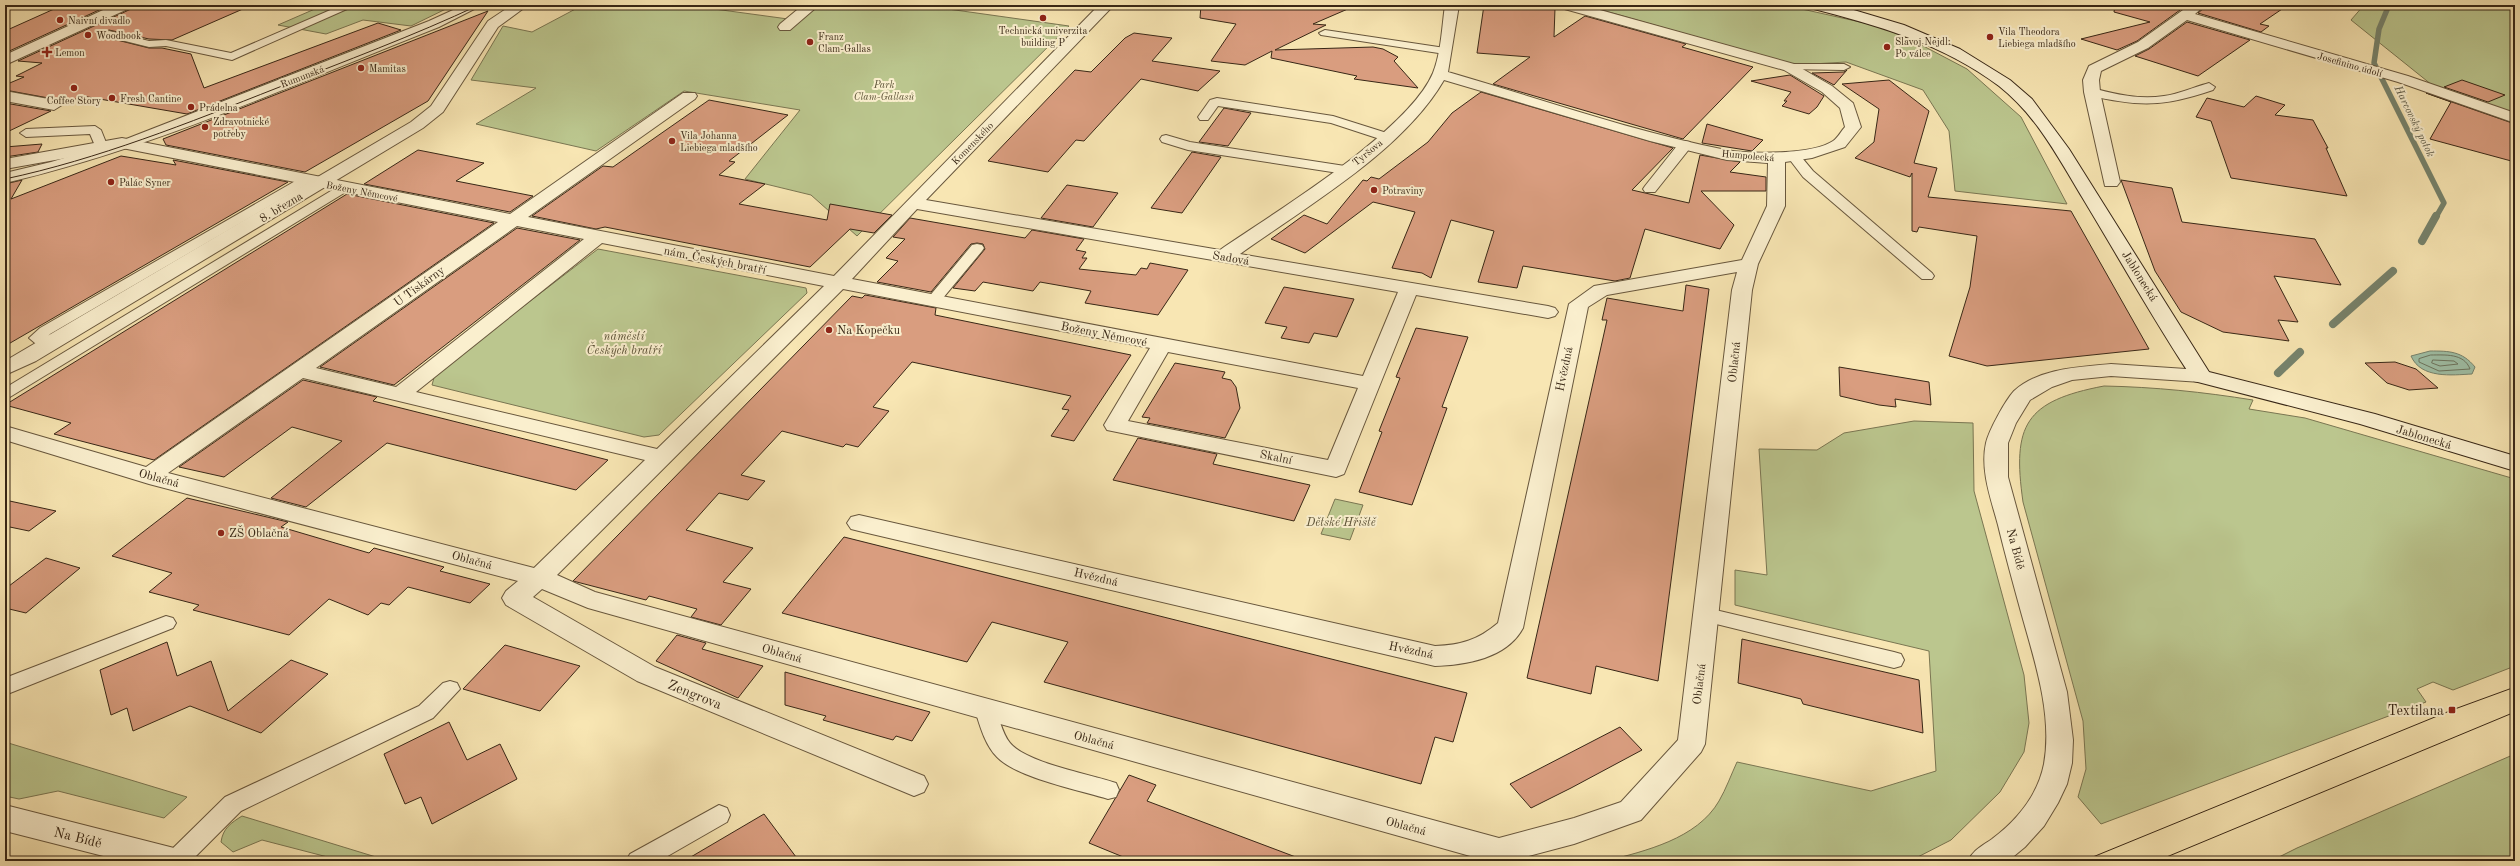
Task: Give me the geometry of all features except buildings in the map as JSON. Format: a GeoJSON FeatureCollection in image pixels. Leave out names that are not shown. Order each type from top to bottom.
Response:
{"type":"FeatureCollection","features":[{"type":"Feature","properties":{"kind":"street"},"geometry":{"type":"LineString","coordinates":[[5,61],[78,30],[125,5]]}},
{"type":"Feature","properties":{"kind":"street","name":"Rumunská"},"geometry":{"type":"LineString","coordinates":[[5,178],[56,166],[127,144],[434,24],[475,5]]}},
{"type":"Feature","properties":{"kind":"street","name":"8. března"},"geometry":{"type":"LineString","coordinates":[[5,370],[48,346],[313,182],[417,125],[437,109],[493,24],[521,5]]}},
{"type":"Feature","properties":{"kind":"street"},"geometry":{"type":"LineString","coordinates":[[784,27],[812,5]]}},
{"type":"Feature","properties":{"kind":"street","name":"Komenského"},"geometry":{"type":"LineString","coordinates":[[838,283],[913,203],[1107,5]]}},
{"type":"Feature","properties":{"kind":"street","name":"Tyršova"},"geometry":{"type":"LineString","coordinates":[[1223,257],[1344,170],[1386,137],[1426,99],[1440,74],[1452,5]]}},
{"type":"Feature","properties":{"kind":"street","name":"Humpolecká"},"geometry":{"type":"LineString","coordinates":[[1440,74],[1685,145],[1727,155],[1785,157],[1812,153],[1840,144],[1853,127],[1847,106],[1827,89],[1789,67],[1566,5]]}},
{"type":"Feature","properties":{"kind":"street","name":"Jablonecká"},"geometry":{"type":"LineString","coordinates":[[1815,5],[1878,21],[1931,42],[1984,70],[2025,102],[2042,121],[2060,149],[2201,376],[2367,419],[2515,464]]}},
{"type":"Feature","properties":{"kind":"street"},"geometry":{"type":"LineString","coordinates":[[2112,182],[2092,92],[2091,80],[2094,69],[2143,45],[2199,5]]}},
{"type":"Feature","properties":{"kind":"street","name":"Josefinino údolí"},"geometry":{"type":"LineString","coordinates":[[2184,15],[2395,77],[2515,118]]}},
{"type":"Feature","properties":{"kind":"street"},"geometry":{"type":"LineString","coordinates":[[5,96],[54,105]]}},
{"type":"Feature","properties":{"kind":"street","name":"U Tiskárny"},"geometry":{"type":"LineString","coordinates":[[149,476],[301,371],[510,220],[689,96]]}},
{"type":"Feature","properties":{"kind":"street","name":"Rumunská"},"geometry":{"type":"LineString","coordinates":[[5,164],[101,145],[127,144]]}},
{"type":"Feature","properties":{"kind":"street","name":"Boženy Němcové"},"geometry":{"type":"LineString","coordinates":[[127,144],[313,182],[598,237]]}},
{"type":"Feature","properties":{"kind":"street","name":"Oblačná"},"geometry":{"type":"LineString","coordinates":[[5,433],[149,476],[539,578],[588,599],[986,710],[1499,850],[1574,831],[1631,811],[1691,744],[1707,615],[1738,323],[1749,264],[1776,206],[1785,157]]}},
{"type":"Feature","properties":{"kind":"street","name":"Sadová"},"geometry":{"type":"LineString","coordinates":[[913,203],[1548,312]]}},
{"type":"Feature","properties":{"kind":"street"},"geometry":{"type":"LineString","coordinates":[[399,395],[598,237]]}},
{"type":"Feature","properties":{"kind":"street","name":"nám. Českých bratří"},"geometry":{"type":"LineString","coordinates":[[598,237],[838,283]]}},
{"type":"Feature","properties":{"kind":"street","name":"Hvězdná"},"geometry":{"type":"LineString","coordinates":[[859,523],[1435,656],[1463,655],[1485,647],[1510,628],[1579,304],[1601,290],[1749,264]]}},
{"type":"Feature","properties":{"kind":"street"},"geometry":{"type":"LineString","coordinates":[[539,578],[838,283]]}},
{"type":"Feature","properties":{"kind":"street","name":"Boženy Němcové"},"geometry":{"type":"LineString","coordinates":[[838,283],[1370,384]]}},
{"type":"Feature","properties":{"kind":"street","name":"Skalní"},"geometry":{"type":"LineString","coordinates":[[1162,345],[1115,425],[1336,469],[1409,288]]}},
{"type":"Feature","properties":{"kind":"street","name":"Na Bídě"},"geometry":{"type":"LineString","coordinates":[[1983,861],[2024,828],[2038,812],[2053,784],[2058,750],[2057,710],[2050,674],[1996,477],[1997,443],[2005,423],[2022,396],[2045,382],[2069,374],[2111,370],[2201,376]]}},
{"type":"Feature","properties":{"kind":"street"},"geometry":{"type":"LineString","coordinates":[[301,371],[661,457]]}},
{"type":"Feature","properties":{"kind":"street","name":"Zengrova"},"geometry":{"type":"LineString","coordinates":[[539,578],[515,598],[646,674],[914,784]]}},
{"type":"Feature","properties":{"kind":"street","name":"Na Bídě"},"geometry":{"type":"LineString","coordinates":[[5,818],[175,861]]}},
{"type":"Feature","properties":{"kind":"lane"},"geometry":{"type":"LineString","coordinates":[[109,34],[149,44],[166,43],[232,57],[351,5]]}},
{"type":"Feature","properties":{"kind":"lane"},"geometry":{"type":"LineString","coordinates":[[1325,33],[1444,51]]}},
{"type":"Feature","properties":{"kind":"lane"},"geometry":{"type":"LineString","coordinates":[[1789,67],[1844,68]]}},
{"type":"Feature","properties":{"kind":"lane"},"geometry":{"type":"LineString","coordinates":[[2092,92],[2125,100],[2152,102],[2167,100],[2209,86]]}},
{"type":"Feature","properties":{"kind":"lane"},"geometry":{"type":"LineString","coordinates":[[1204,117],[1214,103],[1218,102],[1333,120],[1386,137]]}},
{"type":"Feature","properties":{"kind":"lane"},"geometry":{"type":"LineString","coordinates":[[26,133],[95,130],[101,145]]}},
{"type":"Feature","properties":{"kind":"lane"},"geometry":{"type":"LineString","coordinates":[[1166,139],[1188,146],[1344,170]]}},
{"type":"Feature","properties":{"kind":"lane"},"geometry":{"type":"LineString","coordinates":[[1650,189],[1685,145]]}},
{"type":"Feature","properties":{"kind":"lane"},"geometry":{"type":"LineString","coordinates":[[1785,157],[1808,174],[1927,276]]}},
{"type":"Feature","properties":{"kind":"lane"},"geometry":{"type":"LineString","coordinates":[[5,395],[344,187]]}},
{"type":"Feature","properties":{"kind":"lane"},"geometry":{"type":"LineString","coordinates":[[933,301],[977,248]]}},
{"type":"Feature","properties":{"kind":"lane"},"geometry":{"type":"LineString","coordinates":[[1707,615],[1894,660]]}},
{"type":"Feature","properties":{"kind":"lane"},"geometry":{"type":"LineString","coordinates":[[5,686],[166,623]]}},
{"type":"Feature","properties":{"kind":"lane"},"geometry":{"type":"LineString","coordinates":[[175,861],[234,804],[426,712],[450,689]]}},
{"type":"Feature","properties":{"kind":"lane"},"geometry":{"type":"LineString","coordinates":[[986,710],[992,732],[1003,750],[1017,762],[1108,790]]}},
{"type":"Feature","properties":{"kind":"lane"},"geometry":{"type":"LineString","coordinates":[[638,861],[720,815]]}},
{"type":"Feature","properties":{"kind":"green space"},"geometry":{"type":"Polygon","coordinates":[[[324,5],[454,5],[411,26],[363,20],[326,34],[278,25],[324,5]]]}},
{"type":"Feature","properties":{"kind":"green space","name":"Park Clam-Gallasů"},"geometry":{"type":"Polygon","coordinates":[[[583,5],[685,5],[788,19],[806,5],[952,5],[948,9],[1069,26],[857,236],[811,195],[745,179],[800,110],[684,91],[596,151],[476,124],[536,88],[471,80],[503,26],[532,32],[583,5]]]}},
{"type":"Feature","properties":{"kind":"green space"},"geometry":{"type":"Polygon","coordinates":[[[1584,5],[1784,5],[1878,26],[1912,40],[1967,69],[2021,117],[2067,204],[1955,191],[1949,131],[1923,90],[1846,62],[1795,65],[1584,5]]]}},
{"type":"Feature","properties":{"kind":"green space"},"geometry":{"type":"Polygon","coordinates":[[[1867,5],[1959,5],[1952,8],[1884,9],[1867,5]]]}},
{"type":"Feature","properties":{"kind":"green space"},"geometry":{"type":"Polygon","coordinates":[[[2364,5],[2515,5],[2515,114],[2432,85],[2351,20],[2364,5]]]}},
{"type":"Feature","properties":{"kind":"green space","name":"náměstí Českých bratří"},"geometry":{"type":"Polygon","coordinates":[[[598,249],[806,288],[807,293],[659,435],[644,437],[432,385],[435,374],[598,249]]]}},
{"type":"Feature","properties":{"kind":"green space"},"geometry":{"type":"Polygon","coordinates":[[[2104,386],[2179,390],[2253,400],[2249,409],[2305,418],[2515,479],[2515,666],[2453,690],[2433,682],[2417,689],[2426,702],[2101,824],[2078,797],[2086,769],[2083,721],[2023,502],[2020,476],[2020,454],[2023,435],[2030,421],[2041,409],[2056,400],[2077,392],[2104,386]]]}},
{"type":"Feature","properties":{"kind":"green space"},"geometry":{"type":"Polygon","coordinates":[[[1914,421],[1973,423],[1974,491],[2024,675],[2029,723],[2024,752],[2000,792],[1951,840],[1910,861],[1606,861],[1637,853],[1669,842],[1698,825],[1719,801],[1737,762],[1871,791],[1936,771],[1929,651],[1735,605],[1735,570],[1767,575],[1759,449],[1817,450],[1844,433],[1914,421]]]}},
{"type":"Feature","properties":{"kind":"green space","name":"Dětské Hřiště"},"geometry":{"type":"Polygon","coordinates":[[[1335,499],[1363,505],[1350,540],[1321,534],[1335,499]]]}},
{"type":"Feature","properties":{"kind":"green space"},"geometry":{"type":"Polygon","coordinates":[[[5,742],[187,797],[164,818],[58,791],[19,799],[5,796],[5,742]]]}},
{"type":"Feature","properties":{"kind":"green space"},"geometry":{"type":"Polygon","coordinates":[[[2515,754],[2515,861],[2271,861],[2297,848],[2515,754]]]}},
{"type":"Feature","properties":{"kind":"green space"},"geometry":{"type":"Polygon","coordinates":[[[242,816],[389,861],[343,861],[262,840],[233,852],[221,842],[222,837],[228,826],[242,816]]]}},
{"type":"Feature","properties":{"kind":"green space"},"geometry":{"type":"Polygon","coordinates":[[[1374,857],[1427,858],[1435,861],[1373,861],[1374,857]]]}},
{"type":"Feature","properties":{"kind":"water"},"geometry":{"type":"Polygon","coordinates":[[[2430,351],[2443,351],[2460,355],[2475,367],[2472,374],[2447,375],[2429,372],[2422,369],[2411,356],[2430,351]]]}},
{"type":"Feature","properties":{"kind":"waterway","name":"Harcovský potok"},"geometry":{"type":"LineString","coordinates":[[2389,5],[2379,29],[2374,63],[2444,203],[2436,217]]}},
{"type":"Feature","properties":{"kind":"waterway","name":"Harcovský potok"},"geometry":{"type":"LineString","coordinates":[[2422,241],[2436,216]]}},
{"type":"Feature","properties":{"kind":"waterway","name":"Harcovský potok"},"geometry":{"type":"LineString","coordinates":[[2333,324],[2393,271]]}},
{"type":"Feature","properties":{"kind":"waterway","name":"Harcovský potok"},"geometry":{"type":"LineString","coordinates":[[2278,373],[2300,352]]}},
{"type":"Feature","properties":{"kind":"tram line"},"geometry":{"type":"LineString","coordinates":[[5,179],[40,171],[109,151],[177,127],[379,48],[479,5]]}},
{"type":"Feature","properties":{"kind":"tram line"},"geometry":{"type":"LineString","coordinates":[[2083,861],[2452,710],[2515,687]]}},
{"type":"Feature","properties":{"kind":"tram line"},"geometry":{"type":"LineString","coordinates":[[2157,861],[2515,712]]}},
{"type":"Feature","properties":{"kind":"place","name":"Technická univerzita building P"},"geometry":{"type":"Point","coordinates":[1043,18]}},
{"type":"Feature","properties":{"kind":"place","name":"Naivní divadlo"},"geometry":{"type":"Point","coordinates":[60,20]}},
{"type":"Feature","properties":{"kind":"place","name":"Woodbook"},"geometry":{"type":"Point","coordinates":[88,35]}},
{"type":"Feature","properties":{"kind":"place","name":"Vila Theodora Liebiega mladšího"},"geometry":{"type":"Point","coordinates":[1990,37]}},
{"type":"Feature","properties":{"kind":"place","name":"Franz Clam-Gallas"},"geometry":{"type":"Point","coordinates":[810,42]}},
{"type":"Feature","properties":{"kind":"place","name":"Slavoj Nejdl: Po válce"},"geometry":{"type":"Point","coordinates":[1887,47]}},
{"type":"Feature","properties":{"kind":"place","name":"Lemon"},"geometry":{"type":"Point","coordinates":[47,52]}},
{"type":"Feature","properties":{"kind":"place","name":"Mamitas"},"geometry":{"type":"Point","coordinates":[361,68]}},
{"type":"Feature","properties":{"kind":"place","name":"Coffee Story"},"geometry":{"type":"Point","coordinates":[74,88]}},
{"type":"Feature","properties":{"kind":"place","name":"Fresh Cantine"},"geometry":{"type":"Point","coordinates":[112,98]}},
{"type":"Feature","properties":{"kind":"place","name":"Prádelna"},"geometry":{"type":"Point","coordinates":[191,107]}},
{"type":"Feature","properties":{"kind":"place","name":"Zdravotnické potřeby"},"geometry":{"type":"Point","coordinates":[205,127]}},
{"type":"Feature","properties":{"kind":"place","name":"Vila Johanna Liebiega mladšího"},"geometry":{"type":"Point","coordinates":[672,141]}},
{"type":"Feature","properties":{"kind":"place","name":"Palác Syner"},"geometry":{"type":"Point","coordinates":[111,182]}},
{"type":"Feature","properties":{"kind":"place","name":"Potraviny"},"geometry":{"type":"Point","coordinates":[1374,190]}},
{"type":"Feature","properties":{"kind":"place","name":"Na Kopečku"},"geometry":{"type":"Point","coordinates":[829,330]}},
{"type":"Feature","properties":{"kind":"place","name":"ZŠ Oblačná"},"geometry":{"type":"Point","coordinates":[221,533]}},
{"type":"Feature","properties":{"kind":"place","name":"Textilana"},"geometry":{"type":"Point","coordinates":[2452,710]}}]}
